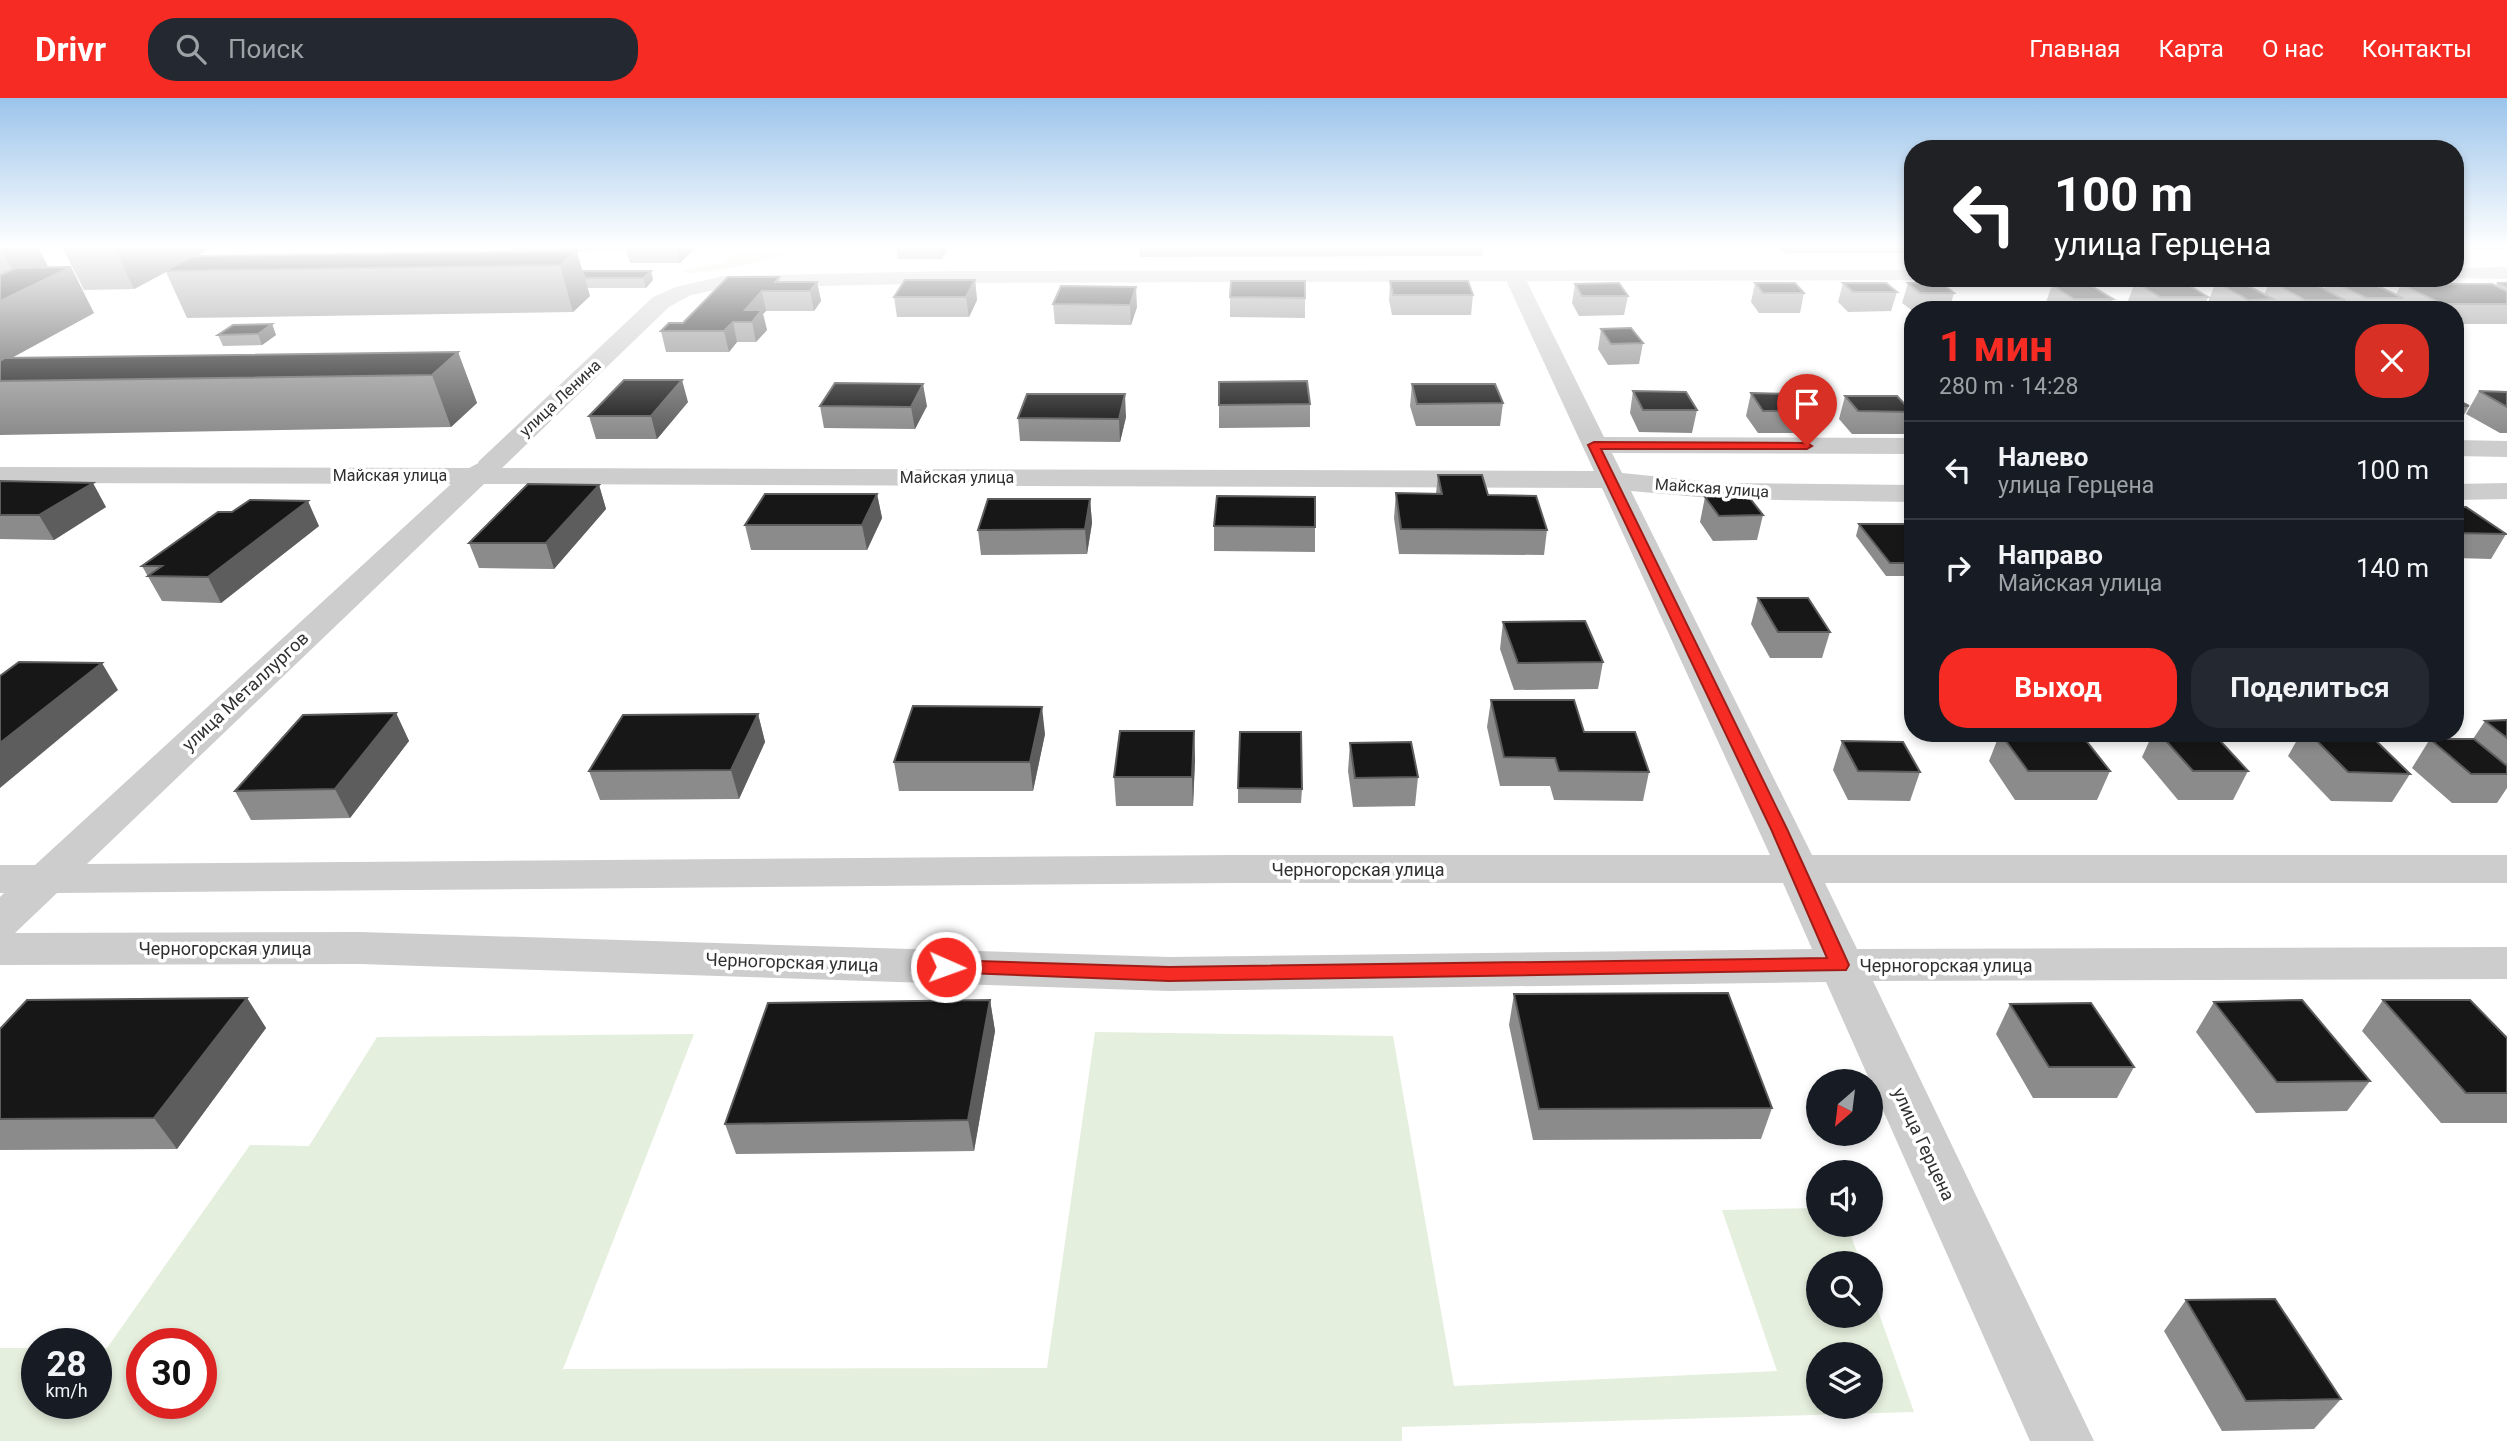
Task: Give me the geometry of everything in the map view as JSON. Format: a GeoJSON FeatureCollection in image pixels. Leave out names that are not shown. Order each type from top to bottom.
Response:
{"type":"FeatureCollection","features":[{"type":"Feature","properties":{"kind":"street","name":"улица Ленина"},"geometry":{"type":"LineString","coordinates":[[485,469],[653,310]]}},
{"type":"Feature","properties":{"kind":"street","name":"улица Герцена"},"geometry":{"type":"LineString","coordinates":[[1530,310],[1797,870],[2062,1441]]}},
{"type":"Feature","properties":{"kind":"street"},"geometry":{"type":"LineString","coordinates":[[1594,445],[1904,446]]}},
{"type":"Feature","properties":{"kind":"street"},"geometry":{"type":"LineString","coordinates":[[2464,448],[2507,449]]}},
{"type":"Feature","properties":{"kind":"street","name":"Майская улица"},"geometry":{"type":"LineString","coordinates":[[0,475],[485,469],[1611,480],[1721,491],[1904,494]]}},
{"type":"Feature","properties":{"kind":"street","name":"улица Металлургов"},"geometry":{"type":"LineString","coordinates":[[0,922],[485,469]]}},
{"type":"Feature","properties":{"kind":"street"},"geometry":{"type":"LineString","coordinates":[[2464,492],[2507,491]]}},
{"type":"Feature","properties":{"kind":"street","name":"Черногорская улица"},"geometry":{"type":"LineString","coordinates":[[0,878],[1233,869],[2507,869]]}},
{"type":"Feature","properties":{"kind":"street","name":"Черногорская улица"},"geometry":{"type":"LineString","coordinates":[[0,949],[360,948],[1169,974],[1840,965],[2507,963]]}},
{"type":"Feature","properties":{"kind":"green space"},"geometry":{"type":"Polygon","coordinates":[[[1095,1032],[1393,1036],[1454,1386],[1777,1371],[1722,1210],[1806,1208],[1806,1237],[1851,1237],[1857,1251],[1806,1251],[1806,1328],[1883,1328],[1883,1325],[1914,1412],[1883,1413],[1883,1342],[1806,1342],[1806,1415],[1402,1427],[1402,1441],[0,1441],[0,1348],[21,1348],[21,1419],[112,1419],[112,1341],[250,1145],[309,1146],[377,1037],[694,1034],[563,1369],[1047,1368],[1095,1032]]]}},
{"type":"Feature","properties":{"kind":"building"},"geometry":{"type":"Polygon","coordinates":[[[696,310],[762,310],[752,322],[733,322],[724,331],[661,331],[669,323],[683,323],[696,310]]]}},
{"type":"Feature","properties":{"kind":"building"},"geometry":{"type":"Polygon","coordinates":[[[272,324],[258,334],[218,335],[233,325],[272,324]]]}},
{"type":"Feature","properties":{"kind":"building"},"geometry":{"type":"Polygon","coordinates":[[[1631,328],[1643,343],[1611,344],[1601,329],[1631,328]]]}},
{"type":"Feature","properties":{"kind":"building"},"geometry":{"type":"Polygon","coordinates":[[[458,352],[432,375],[0,381],[0,361],[5,358],[458,352]]]}},
{"type":"Feature","properties":{"kind":"building"},"geometry":{"type":"Polygon","coordinates":[[[624,380],[682,380],[651,416],[589,416],[624,380]]]}},
{"type":"Feature","properties":{"kind":"building"},"geometry":{"type":"Polygon","coordinates":[[[1307,381],[1310,404],[1219,405],[1219,382],[1307,381]]]}},
{"type":"Feature","properties":{"kind":"building"},"geometry":{"type":"Polygon","coordinates":[[[835,383],[923,384],[911,407],[820,406],[835,383]]]}},
{"type":"Feature","properties":{"kind":"building"},"geometry":{"type":"Polygon","coordinates":[[[1412,384],[1495,384],[1503,403],[1417,404],[1412,384]]]}},
{"type":"Feature","properties":{"kind":"building"},"geometry":{"type":"Polygon","coordinates":[[[1633,391],[1686,392],[1697,410],[1643,410],[1633,391]]]}},
{"type":"Feature","properties":{"kind":"building"},"geometry":{"type":"Polygon","coordinates":[[[2479,391],[2507,392],[2507,407],[2479,391]]]}},
{"type":"Feature","properties":{"kind":"building"},"geometry":{"type":"Polygon","coordinates":[[[1751,393],[1792,394],[1805,411],[1763,411],[1751,393]]]}},
{"type":"Feature","properties":{"kind":"building"},"geometry":{"type":"Polygon","coordinates":[[[1027,394],[1125,394],[1119,419],[1018,418],[1027,394]]]}},
{"type":"Feature","properties":{"kind":"building"},"geometry":{"type":"Polygon","coordinates":[[[1845,396],[1897,396],[1904,403],[1904,412],[1858,411],[1845,396]]]}},
{"type":"Feature","properties":{"kind":"building"},"geometry":{"type":"Polygon","coordinates":[[[1438,475],[1482,475],[1488,495],[1536,496],[1547,530],[1401,529],[1396,493],[1442,494],[1438,475]]]}},
{"type":"Feature","properties":{"kind":"building"},"geometry":{"type":"Polygon","coordinates":[[[0,481],[93,483],[39,515],[0,515],[0,481]]]}},
{"type":"Feature","properties":{"kind":"building"},"geometry":{"type":"Polygon","coordinates":[[[528,484],[599,485],[546,543],[469,543],[528,484]]]}},
{"type":"Feature","properties":{"kind":"building"},"geometry":{"type":"Polygon","coordinates":[[[765,494],[877,494],[862,525],[745,525],[765,494]]]}},
{"type":"Feature","properties":{"kind":"building"},"geometry":{"type":"Polygon","coordinates":[[[1217,496],[1315,497],[1315,527],[1214,526],[1217,496]]]}},
{"type":"Feature","properties":{"kind":"building"},"geometry":{"type":"Polygon","coordinates":[[[1748,496],[1763,515],[1719,516],[1705,497],[1748,496]]]}},
{"type":"Feature","properties":{"kind":"building"},"geometry":{"type":"Polygon","coordinates":[[[988,499],[1090,499],[1085,529],[978,530],[988,499]]]}},
{"type":"Feature","properties":{"kind":"building"},"geometry":{"type":"Polygon","coordinates":[[[250,500],[308,501],[208,577],[148,576],[162,566],[142,566],[218,512],[232,512],[250,500]]]}},
{"type":"Feature","properties":{"kind":"building"},"geometry":{"type":"Polygon","coordinates":[[[2464,507],[2466,507],[2506,534],[2464,533],[2464,507]]]}},
{"type":"Feature","properties":{"kind":"building"},"geometry":{"type":"Polygon","coordinates":[[[1859,524],[1904,524],[1904,563],[1890,563],[1859,524]]]}},
{"type":"Feature","properties":{"kind":"building"},"geometry":{"type":"Polygon","coordinates":[[[1758,598],[1808,598],[1830,632],[1778,632],[1758,598]]]}},
{"type":"Feature","properties":{"kind":"building"},"geometry":{"type":"Polygon","coordinates":[[[1585,621],[1603,662],[1518,663],[1503,622],[1585,621]]]}},
{"type":"Feature","properties":{"kind":"building"},"geometry":{"type":"Polygon","coordinates":[[[19,662],[102,663],[0,743],[0,676],[19,662]]]}},
{"type":"Feature","properties":{"kind":"building"},"geometry":{"type":"Polygon","coordinates":[[[1491,700],[1574,700],[1584,732],[1635,732],[1649,772],[1559,771],[1555,758],[1504,757],[1491,700]]]}},
{"type":"Feature","properties":{"kind":"building"},"geometry":{"type":"Polygon","coordinates":[[[913,706],[1042,707],[1030,762],[894,762],[913,706]]]}},
{"type":"Feature","properties":{"kind":"building"},"geometry":{"type":"Polygon","coordinates":[[[396,713],[335,789],[235,791],[303,715],[396,713]]]}},
{"type":"Feature","properties":{"kind":"building"},"geometry":{"type":"Polygon","coordinates":[[[758,714],[731,770],[589,771],[623,715],[758,714]]]}},
{"type":"Feature","properties":{"kind":"building"},"geometry":{"type":"Polygon","coordinates":[[[2507,720],[2507,738],[2485,721],[2507,720]]]}},
{"type":"Feature","properties":{"kind":"building"},"geometry":{"type":"Polygon","coordinates":[[[1120,731],[1194,731],[1192,777],[1114,777],[1120,731]]]}},
{"type":"Feature","properties":{"kind":"building"},"geometry":{"type":"Polygon","coordinates":[[[1240,732],[1301,732],[1302,789],[1238,788],[1240,732]]]}},
{"type":"Feature","properties":{"kind":"building"},"geometry":{"type":"Polygon","coordinates":[[[2464,739],[2474,739],[2507,766],[2507,774],[2471,774],[2434,742],[2464,742],[2464,739]]]}},
{"type":"Feature","properties":{"kind":"building"},"geometry":{"type":"Polygon","coordinates":[[[1842,741],[1903,742],[1920,772],[1858,771],[1842,741]]]}},
{"type":"Feature","properties":{"kind":"building"},"geometry":{"type":"Polygon","coordinates":[[[1411,742],[1418,777],[1355,778],[1350,743],[1411,742]]]}},
{"type":"Feature","properties":{"kind":"building"},"geometry":{"type":"Polygon","coordinates":[[[2007,742],[2087,742],[2110,771],[2028,771],[2007,742]]]}},
{"type":"Feature","properties":{"kind":"building"},"geometry":{"type":"Polygon","coordinates":[[[2167,742],[2221,742],[2248,771],[2193,771],[2167,742]]]}},
{"type":"Feature","properties":{"kind":"building"},"geometry":{"type":"Polygon","coordinates":[[[2318,742],[2377,742],[2410,774],[2348,772],[2318,742]]]}},
{"type":"Feature","properties":{"kind":"building"},"geometry":{"type":"Polygon","coordinates":[[[1728,993],[1772,1108],[1539,1109],[1514,994],[1728,993]]]}},
{"type":"Feature","properties":{"kind":"building"},"geometry":{"type":"Polygon","coordinates":[[[247,998],[154,1118],[0,1119],[0,1029],[27,1000],[247,998]]]}},
{"type":"Feature","properties":{"kind":"building"},"geometry":{"type":"Polygon","coordinates":[[[990,1000],[968,1120],[725,1124],[768,1003],[990,1000]]]}},
{"type":"Feature","properties":{"kind":"building"},"geometry":{"type":"Polygon","coordinates":[[[2302,1000],[2370,1081],[2277,1082],[2214,1002],[2302,1000]]]}},
{"type":"Feature","properties":{"kind":"building"},"geometry":{"type":"Polygon","coordinates":[[[2383,1000],[2470,1000],[2507,1038],[2507,1093],[2466,1093],[2383,1000]]]}},
{"type":"Feature","properties":{"kind":"building"},"geometry":{"type":"Polygon","coordinates":[[[2091,1003],[2134,1067],[2049,1067],[2010,1004],[2091,1003]]]}},
{"type":"Feature","properties":{"kind":"building"},"geometry":{"type":"Polygon","coordinates":[[[2275,1299],[2341,1399],[2246,1401],[2186,1300],[2275,1299]]]}},
{"type":"Feature","properties":{"kind":"route"},"geometry":{"type":"LineString","coordinates":[[946,967],[1169,974],[1840,965],[1779,829],[1594,445],[1807,446]]}}]}
